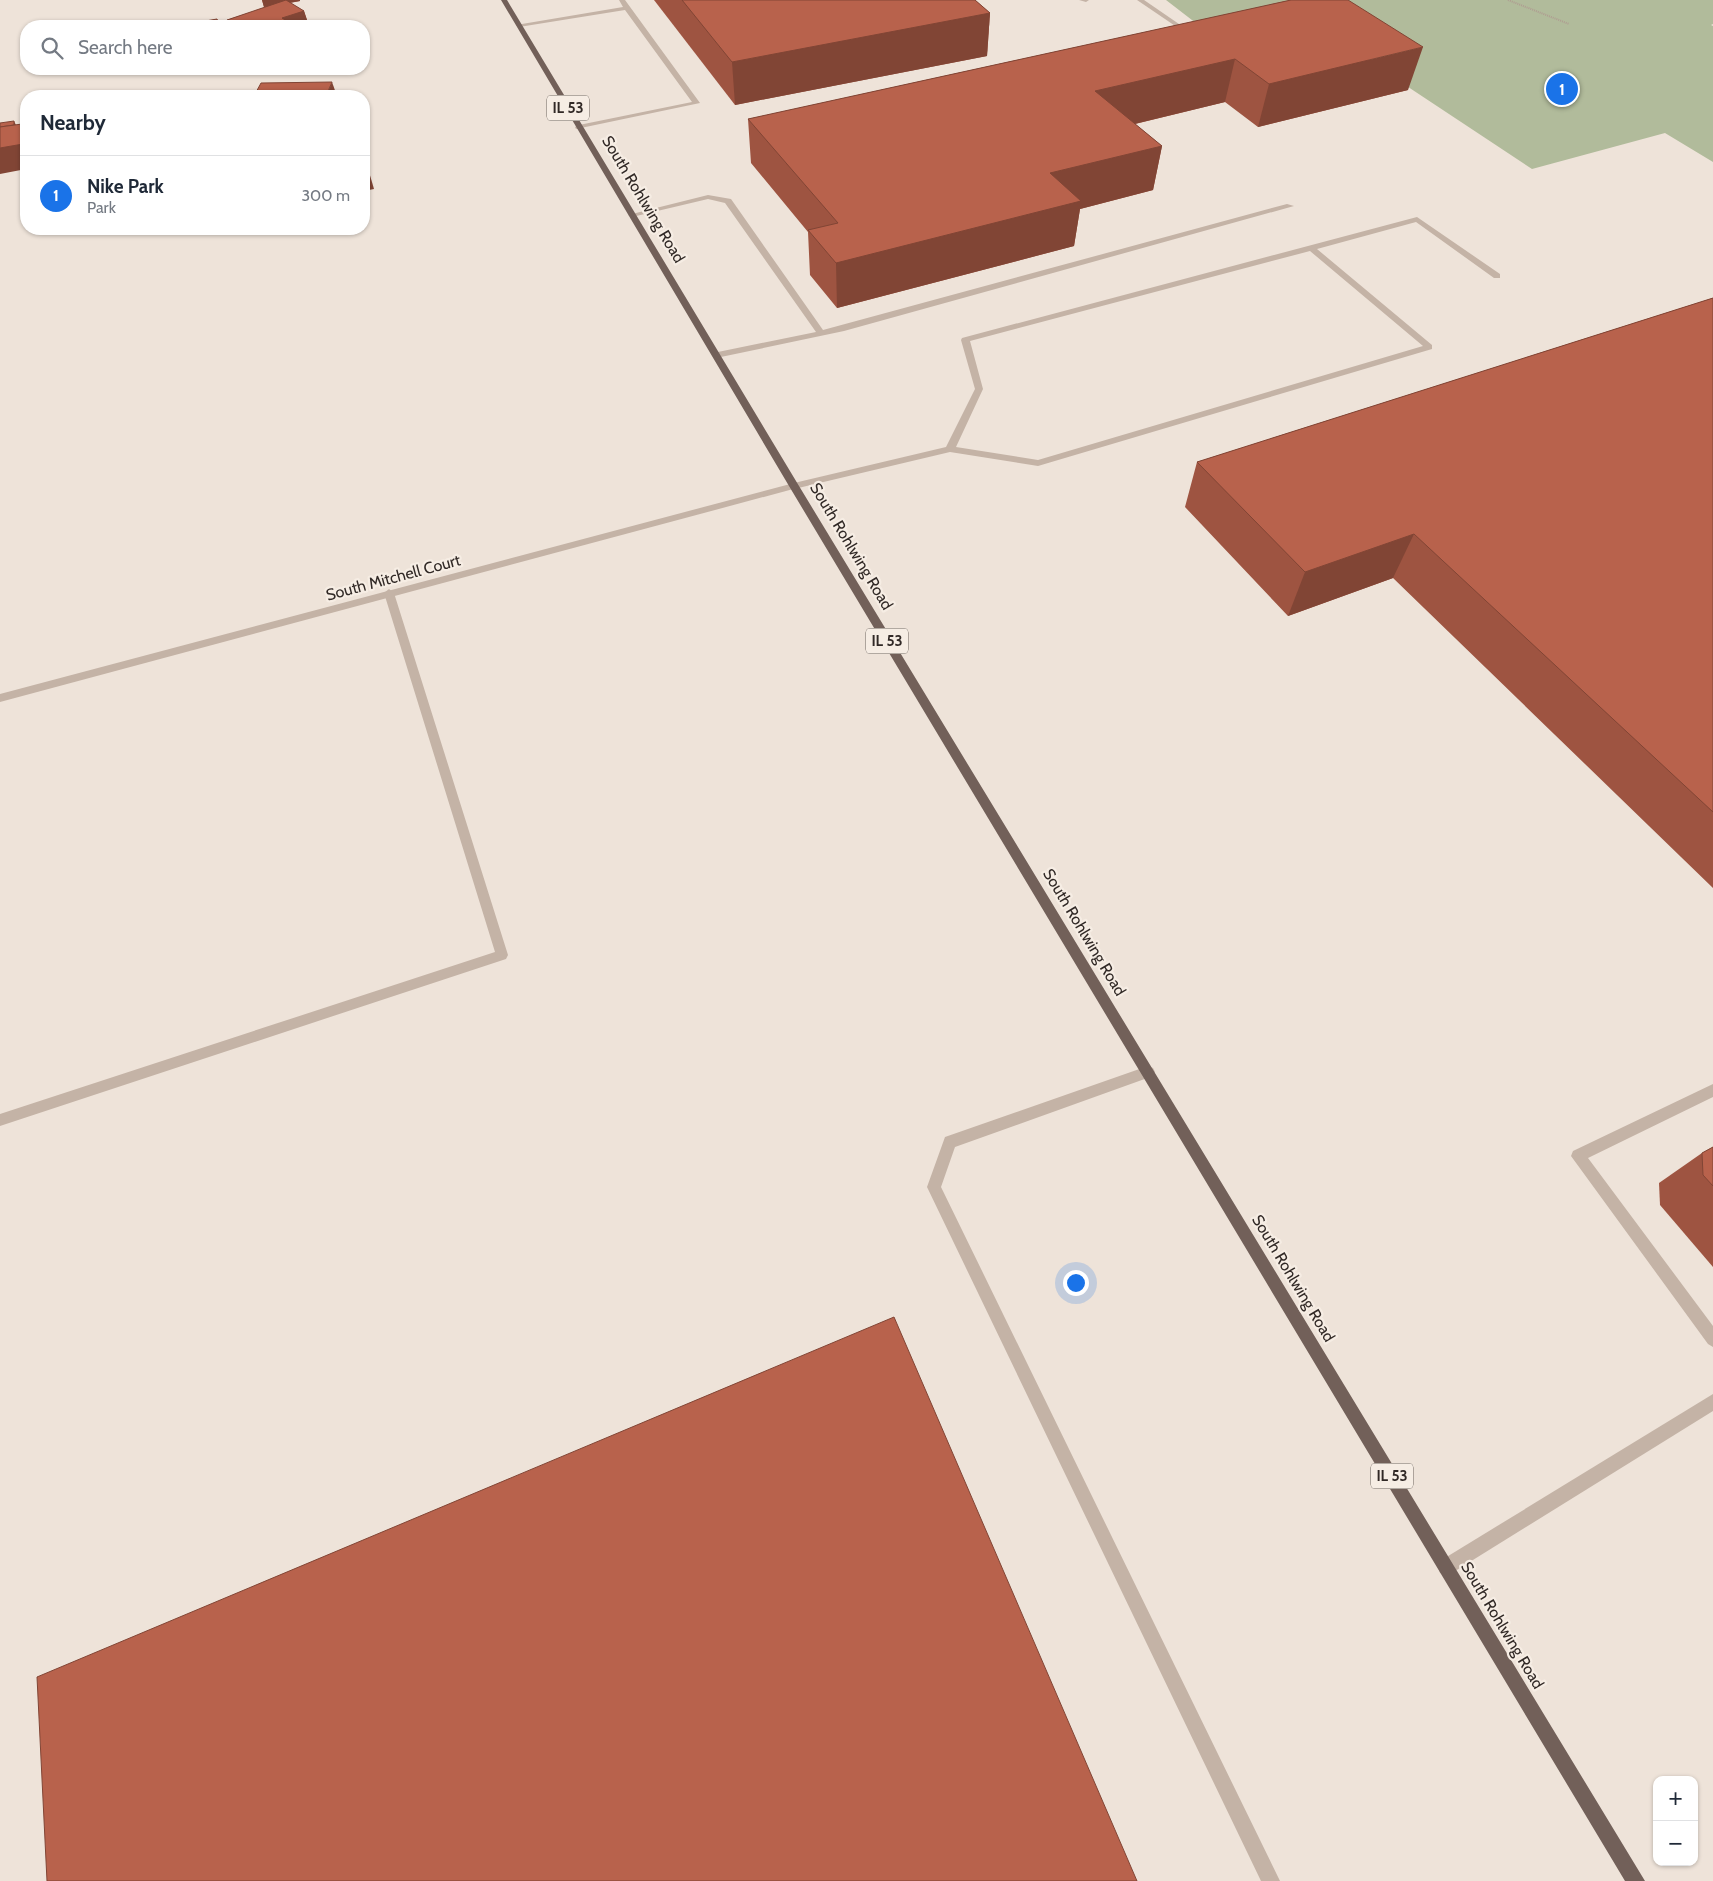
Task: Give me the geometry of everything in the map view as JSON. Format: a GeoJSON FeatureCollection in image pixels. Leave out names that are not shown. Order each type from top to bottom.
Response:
{"type":"FeatureCollection","features":[{"type":"Feature","properties":{"kind":"main road","name":"South Rohlwing Road"},"geometry":{"type":"LineString","coordinates":[[504,0],[794,486],[1636,1881]]}},
{"type":"Feature","properties":{"kind":"street"},"geometry":{"type":"LineString","coordinates":[[579,127],[696,103],[622,0]]}},
{"type":"Feature","properties":{"kind":"street"},"geometry":{"type":"LineString","coordinates":[[1140,0],[1192,35]]}},
{"type":"Feature","properties":{"kind":"street"},"geometry":{"type":"LineString","coordinates":[[519,25],[627,8]]}},
{"type":"Feature","properties":{"kind":"street"},"geometry":{"type":"LineString","coordinates":[[632,215],[708,197],[728,201],[821,333]]}},
{"type":"Feature","properties":{"kind":"street"},"geometry":{"type":"LineString","coordinates":[[716,355],[821,333],[1290,206]]}},
{"type":"Feature","properties":{"kind":"street"},"geometry":{"type":"LineString","coordinates":[[1311,248],[1430,347],[1038,463],[950,449],[979,388],[965,340],[1417,219],[1496,276]]}},
{"type":"Feature","properties":{"kind":"street","name":"South Mitchell Court"},"geometry":{"type":"LineString","coordinates":[[0,698],[794,486],[950,449]]}},
{"type":"Feature","properties":{"kind":"street"},"geometry":{"type":"LineString","coordinates":[[0,1120],[502,955],[389,593]]}},
{"type":"Feature","properties":{"kind":"street"},"geometry":{"type":"LineString","coordinates":[[1148,1072],[950,1142],[934,1187],[1271,1881]]}},
{"type":"Feature","properties":{"kind":"street"},"geometry":{"type":"LineString","coordinates":[[1713,1090],[1578,1156],[1713,1339]]}},
{"type":"Feature","properties":{"kind":"street"},"geometry":{"type":"LineString","coordinates":[[1446,1567],[1713,1402]]}},
{"type":"Feature","properties":{"kind":"path"},"geometry":{"type":"LineString","coordinates":[[1508,0],[1568,24]]}},
{"type":"Feature","properties":{"kind":"green space"},"geometry":{"type":"Polygon","coordinates":[[[1166,0],[1713,0],[1713,24],[1711,25],[1713,26],[1713,162],[1665,133],[1532,169],[1313,24],[1223,44],[1166,0]]]}},
{"type":"Feature","properties":{"kind":"building"},"geometry":{"type":"Polygon","coordinates":[[[286,0],[304,11],[282,18],[285,20],[227,20],[286,0]]]}},
{"type":"Feature","properties":{"kind":"building"},"geometry":{"type":"Polygon","coordinates":[[[682,0],[975,0],[990,13],[732,62],[682,0]]]}},
{"type":"Feature","properties":{"kind":"building"},"geometry":{"type":"Polygon","coordinates":[[[1291,0],[1348,0],[1423,47],[1269,84],[1235,59],[1095,91],[1162,146],[1050,173],[1081,201],[836,263],[808,230],[838,223],[748,119],[1291,0]]]}},
{"type":"Feature","properties":{"kind":"building"},"geometry":{"type":"Polygon","coordinates":[[[332,82],[329,90],[257,90],[261,83],[332,82]]]}},
{"type":"Feature","properties":{"kind":"building"},"geometry":{"type":"Polygon","coordinates":[[[14,121],[14,125],[0,127],[0,123],[14,121]]]}},
{"type":"Feature","properties":{"kind":"building"},"geometry":{"type":"Polygon","coordinates":[[[20,124],[20,145],[0,148],[0,127],[20,124]]]}},
{"type":"Feature","properties":{"kind":"building"},"geometry":{"type":"Polygon","coordinates":[[[1713,298],[1713,812],[1414,534],[1305,572],[1197,462],[1713,298]]]}},
{"type":"Feature","properties":{"kind":"building"},"geometry":{"type":"Polygon","coordinates":[[[1713,1147],[1713,1186],[1703,1175],[1702,1153],[1713,1147]]]}},
{"type":"Feature","properties":{"kind":"building"},"geometry":{"type":"Polygon","coordinates":[[[894,1317],[1137,1881],[47,1881],[37,1677],[894,1317]]]}},
{"type":"Feature","properties":{"kind":"place","name":"Nike Park"},"geometry":{"type":"Point","coordinates":[1562,89]}}]}
